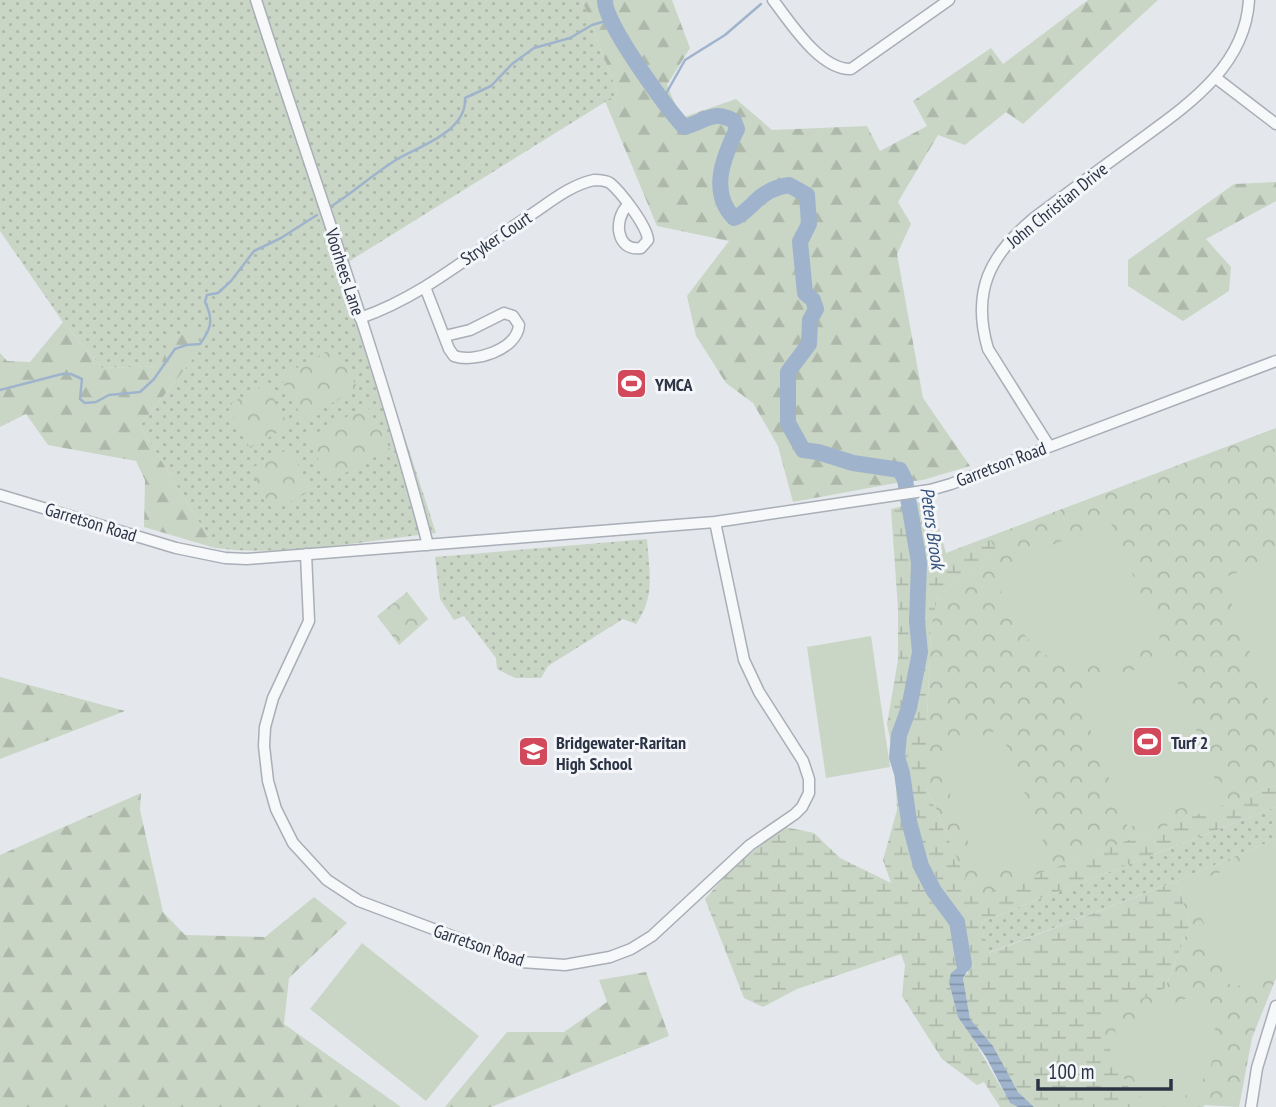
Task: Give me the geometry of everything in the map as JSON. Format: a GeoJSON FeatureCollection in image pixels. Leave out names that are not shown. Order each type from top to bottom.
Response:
{"type":"FeatureCollection","features":[{"type":"Feature","properties":{"kind":"street","name":"Voorhees Lane"},"geometry":{"type":"LineString","coordinates":[[257,0],[389,405],[428,545]]}},
{"type":"Feature","properties":{"kind":"street"},"geometry":{"type":"LineString","coordinates":[[773,0],[816,52],[844,69],[851,69],[950,0]]}},
{"type":"Feature","properties":{"kind":"street","name":"John Christian Drive"},"geometry":{"type":"LineString","coordinates":[[1049,446],[988,349],[982,301],[992,265],[1012,236],[1193,100],[1216,78],[1245,23],[1249,0]]}},
{"type":"Feature","properties":{"kind":"street"},"geometry":{"type":"LineString","coordinates":[[1216,78],[1276,124]]}},
{"type":"Feature","properties":{"kind":"street","name":"Stryker Court"},"geometry":{"type":"LineString","coordinates":[[360,318],[391,307],[425,287],[561,195],[584,184],[606,181],[628,205]]}},
{"type":"Feature","properties":{"kind":"street"},"geometry":{"type":"LineString","coordinates":[[425,287],[444,336],[454,356],[476,357],[508,343],[517,335],[519,325],[513,316],[504,313],[470,330],[444,336]]}},
{"type":"Feature","properties":{"kind":"street","name":"Garretson Road"},"geometry":{"type":"LineString","coordinates":[[0,495],[176,548],[247,559],[715,522],[887,497],[951,484],[1276,361]]}},
{"type":"Feature","properties":{"kind":"street","name":"Garretson Road"},"geometry":{"type":"LineString","coordinates":[[306,554],[309,621],[273,698],[265,736],[265,764],[270,788],[276,809],[293,843],[327,880],[359,901],[521,962],[565,965],[610,957],[652,936],[750,845],[795,814],[809,793],[809,779],[803,761],[759,692],[744,660],[715,522]]}},
{"type":"Feature","properties":{"kind":"street"},"geometry":{"type":"LineString","coordinates":[[1251,1107],[1257,1068],[1276,1006]]}},
{"type":"Feature","properties":{"kind":"green space"},"geometry":{"type":"Polygon","coordinates":[[[0,0],[582,0],[618,94],[348,262],[436,533],[270,551],[215,548],[140,426],[195,356],[162,366],[102,368],[63,322],[0,231],[0,0]]]}},
{"type":"Feature","properties":{"kind":"green space"},"geometry":{"type":"Polygon","coordinates":[[[582,0],[672,0],[690,48],[667,85],[681,118],[736,99],[772,130],[867,126],[880,151],[927,126],[913,101],[991,48],[1003,64],[1088,0],[1158,0],[1023,124],[1006,112],[965,145],[938,135],[898,202],[911,224],[897,254],[923,398],[970,466],[923,480],[793,502],[778,446],[753,403],[726,383],[696,336],[687,296],[729,241],[657,226],[605,101],[618,94],[582,0]]]}},
{"type":"Feature","properties":{"kind":"green space"},"geometry":{"type":"Polygon","coordinates":[[[1276,182],[1276,201],[1206,239],[1231,267],[1229,291],[1183,321],[1128,286],[1128,260],[1234,184],[1276,182]]]}},
{"type":"Feature","properties":{"kind":"green space"},"geometry":{"type":"Polygon","coordinates":[[[63,322],[102,368],[161,366],[170,336],[201,329],[195,356],[140,426],[215,548],[144,527],[145,480],[136,461],[48,445],[26,414],[0,427],[0,353],[7,361],[30,362],[63,322]]]}},
{"type":"Feature","properties":{"kind":"green space"},"geometry":{"type":"Polygon","coordinates":[[[335,347],[358,389],[303,419],[280,377],[335,347]]]}},
{"type":"Feature","properties":{"kind":"green space"},"geometry":{"type":"Polygon","coordinates":[[[266,384],[289,426],[250,448],[227,405],[266,384]]]}},
{"type":"Feature","properties":{"kind":"green space"},"geometry":{"type":"Polygon","coordinates":[[[367,406],[390,449],[330,481],[307,438],[367,406]]]}},
{"type":"Feature","properties":{"kind":"green space"},"geometry":{"type":"Polygon","coordinates":[[[1276,428],[1276,785],[974,898],[927,789],[931,628],[938,596],[996,549],[988,537],[1276,428]]]}},
{"type":"Feature","properties":{"kind":"green space"},"geometry":{"type":"Polygon","coordinates":[[[289,448],[312,490],[273,511],[250,469],[289,448]]]}},
{"type":"Feature","properties":{"kind":"green space"},"geometry":{"type":"Polygon","coordinates":[[[931,499],[946,553],[988,537],[997,549],[938,596],[931,628],[927,789],[974,897],[1276,785],[1276,807],[981,922],[989,953],[1177,881],[1190,925],[1165,988],[1138,1107],[1034,1107],[1018,1092],[993,1046],[970,1019],[963,978],[968,973],[960,947],[962,964],[951,973],[976,1044],[1010,1103],[1018,1107],[1000,1107],[984,1082],[977,1085],[942,1059],[902,996],[905,965],[901,954],[797,989],[763,1007],[744,998],[705,899],[735,865],[785,827],[814,833],[840,858],[891,883],[883,860],[897,810],[895,765],[887,724],[898,660],[898,609],[891,509],[931,499]]]}},
{"type":"Feature","properties":{"kind":"green space"},"geometry":{"type":"Polygon","coordinates":[[[1110,521],[1160,638],[1157,645],[1109,659],[1071,664],[1061,662],[1036,648],[1026,637],[1010,611],[992,570],[1110,521]]]}},
{"type":"Feature","properties":{"kind":"green space"},"geometry":{"type":"Polygon","coordinates":[[[647,539],[649,593],[636,624],[623,619],[548,666],[541,678],[515,678],[497,669],[496,658],[464,616],[454,620],[440,599],[435,557],[647,539]]]}},
{"type":"Feature","properties":{"kind":"green space"},"geometry":{"type":"Polygon","coordinates":[[[1276,559],[1276,717],[1275,717],[1222,578],[1276,559]]]}},
{"type":"Feature","properties":{"kind":"green space"},"geometry":{"type":"Polygon","coordinates":[[[407,592],[428,619],[399,645],[377,616],[407,592]]]}},
{"type":"Feature","properties":{"kind":"green space"},"geometry":{"type":"Polygon","coordinates":[[[871,636],[890,767],[826,778],[807,647],[871,636]]]}},
{"type":"Feature","properties":{"kind":"green space","name":"Turf 2"},"geometry":{"type":"Polygon","coordinates":[[[1168,657],[1220,793],[1128,828],[1076,692],[1168,657]]]}},
{"type":"Feature","properties":{"kind":"green space"},"geometry":{"type":"Polygon","coordinates":[[[0,677],[125,711],[0,759],[0,677]]]}},
{"type":"Feature","properties":{"kind":"green space"},"geometry":{"type":"Polygon","coordinates":[[[1000,729],[1048,854],[982,879],[935,754],[1000,729]]]}},
{"type":"Feature","properties":{"kind":"green space"},"geometry":{"type":"Polygon","coordinates":[[[141,793],[140,810],[163,912],[185,935],[265,937],[314,897],[347,923],[289,978],[284,1024],[401,1107],[0,1107],[0,855],[141,793]]]}},
{"type":"Feature","properties":{"kind":"green space"},"geometry":{"type":"Polygon","coordinates":[[[1276,807],[1276,839],[1177,881],[988,953],[981,922],[1276,807]]]}},
{"type":"Feature","properties":{"kind":"green space"},"geometry":{"type":"Polygon","coordinates":[[[1276,839],[1276,978],[1252,1038],[1239,1107],[1138,1107],[1096,1020],[1165,988],[1190,925],[1177,881],[1276,839]]]}},
{"type":"Feature","properties":{"kind":"green space"},"geometry":{"type":"Polygon","coordinates":[[[1276,851],[1276,961],[1255,978],[1236,987],[1229,984],[1190,890],[1192,883],[1276,851]]]}},
{"type":"Feature","properties":{"kind":"green space"},"geometry":{"type":"Polygon","coordinates":[[[362,943],[479,1036],[426,1101],[310,1009],[362,943]]]}},
{"type":"Feature","properties":{"kind":"green space"},"geometry":{"type":"Polygon","coordinates":[[[646,972],[669,1036],[491,1107],[445,1107],[507,1032],[564,1032],[607,1002],[599,980],[646,972]]]}},
{"type":"Feature","properties":{"kind":"green space"},"geometry":{"type":"Polygon","coordinates":[[[1200,993],[1211,1012],[1215,1031],[1215,1051],[1210,1068],[1200,1084],[1185,1096],[1167,1104],[1145,1107],[1115,1032],[1118,1025],[1200,993]]]}},
{"type":"Feature","properties":{"kind":"water"},"geometry":{"type":"Polygon","coordinates":[[[960,946],[969,961],[963,978],[970,1019],[993,1046],[1018,1092],[1034,1107],[1018,1107],[1010,1103],[986,1057],[958,1017],[949,982],[951,973],[962,964],[960,946]]]}},
{"type":"Feature","properties":{"kind":"waterway","name":"Peters Brook"},"geometry":{"type":"LineString","coordinates":[[605,0],[607,11],[625,45],[684,127],[714,116],[734,121],[737,129],[723,163],[720,186],[726,208],[734,218],[765,194],[779,187],[789,185],[807,195],[809,224],[800,242],[805,293],[813,300],[816,309],[810,320],[809,344],[788,372],[788,423],[803,450],[853,463],[900,470],[905,480],[919,563],[917,621],[920,652],[909,708],[899,735],[897,757],[921,866],[934,891],[957,922],[964,964]]}},
{"type":"Feature","properties":{"kind":"waterway"},"geometry":{"type":"LineString","coordinates":[[663,99],[685,60],[725,35],[761,4]]}},
{"type":"Feature","properties":{"kind":"waterway"},"geometry":{"type":"LineString","coordinates":[[330,207],[388,165],[450,129],[464,110],[465,98],[491,86],[512,64],[534,48],[570,38],[592,25],[609,20]]}},
{"type":"Feature","properties":{"kind":"waterway"},"geometry":{"type":"LineString","coordinates":[[0,390],[71,374],[82,379],[80,399],[85,403],[96,402],[109,395],[140,392],[154,379],[175,349],[200,344],[204,339],[210,324],[210,314],[205,302],[207,295],[218,293],[231,281],[254,251],[281,238],[317,215]]}},
{"type":"Feature","properties":{"kind":"place","name":"YMCA"},"geometry":{"type":"Point","coordinates":[632,384]}},
{"type":"Feature","properties":{"kind":"place","name":"Turf 2"},"geometry":{"type":"Point","coordinates":[1148,742]}},
{"type":"Feature","properties":{"kind":"place","name":"Bridgewater-Raritan High School"},"geometry":{"type":"Point","coordinates":[533,752]}}]}
